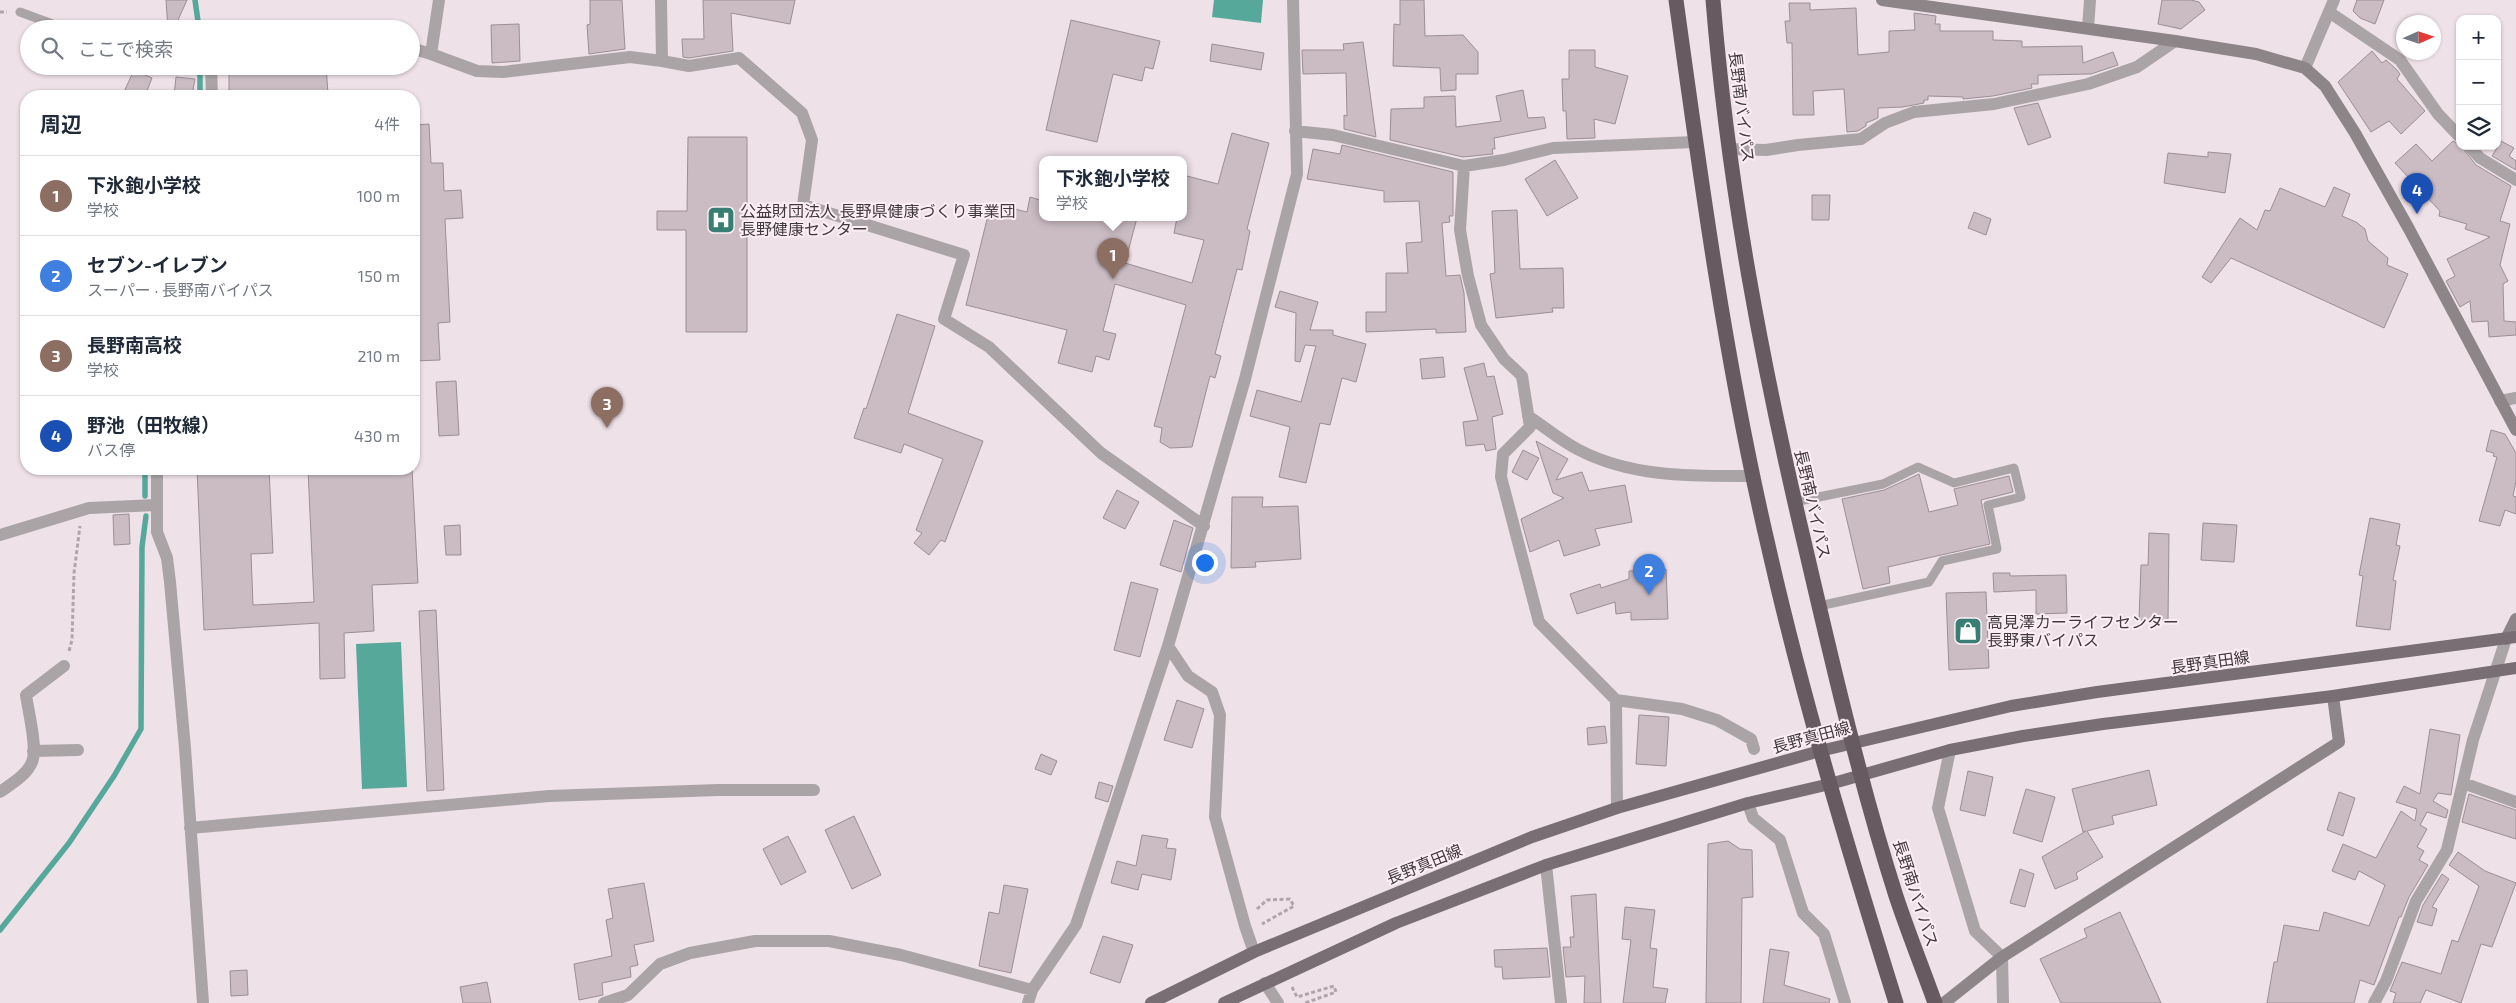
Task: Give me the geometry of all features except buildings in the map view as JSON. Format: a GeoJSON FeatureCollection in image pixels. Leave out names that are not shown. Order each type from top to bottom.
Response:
{"type":"FeatureCollection","features":[{"type":"Feature","properties":{"kind":"highway"},"geometry":{"type":"LineString","coordinates":[[1676,0],[1694,142],[1753,476],[1768,546],[1820,751],[1896,1003]]}},
{"type":"Feature","properties":{"kind":"highway","name":"長野南バイパス"},"geometry":{"type":"LineString","coordinates":[[1713,0],[1719,75],[1739,230],[1794,502],[1853,743],[1896,896],[1935,1003]]}},
{"type":"Feature","properties":{"kind":"main road","name":"長野真田線"},"geometry":{"type":"LineString","coordinates":[[1151,1003],[1254,952],[1532,837],[1617,808],[1820,751],[2011,706],[2087,694],[2511,638]]}},
{"type":"Feature","properties":{"kind":"main road"},"geometry":{"type":"LineString","coordinates":[[1224,1003],[1396,923],[1546,865],[1748,803],[1830,784],[1950,750],[2094,725],[2333,696],[2516,668]]}},
{"type":"Feature","properties":{"kind":"street"},"geometry":{"type":"LineString","coordinates":[[431,54],[439,0]]}},
{"type":"Feature","properties":{"kind":"street"},"geometry":{"type":"LineString","coordinates":[[660,0],[662,61]]}},
{"type":"Feature","properties":{"kind":"street"},"geometry":{"type":"LineString","coordinates":[[1028,1003],[1032,990],[1076,925],[1168,646],[1204,526],[1292,198],[1297,174],[1294,131],[1293,0]]}},
{"type":"Feature","properties":{"kind":"street"},"geometry":{"type":"LineString","coordinates":[[1882,0],[2088,28],[2256,54],[2305,68],[2317,77],[2338,103],[2409,229],[2516,430]]}},
{"type":"Feature","properties":{"kind":"street"},"geometry":{"type":"LineString","coordinates":[[2088,28],[2090,0]]}},
{"type":"Feature","properties":{"kind":"street"},"geometry":{"type":"LineString","coordinates":[[2305,68],[2332,6],[2400,60],[2438,114],[2456,133]]}},
{"type":"Feature","properties":{"kind":"street"},"geometry":{"type":"LineString","coordinates":[[1730,149],[1766,150],[1861,139],[1885,123],[1914,112],[1994,104],[2088,84],[2136,67],[2175,41]]}},
{"type":"Feature","properties":{"kind":"street"},"geometry":{"type":"LineString","coordinates":[[420,51],[477,71],[503,72],[630,57],[689,66],[739,58],[802,113],[812,140],[803,205],[964,255],[944,319],[989,347],[1101,454],[1204,526]]}},
{"type":"Feature","properties":{"kind":"street"},"geometry":{"type":"LineString","coordinates":[[211,75],[212,90]]}},
{"type":"Feature","properties":{"kind":"street"},"geometry":{"type":"LineString","coordinates":[[1294,131],[1333,135],[1464,166],[1504,160],[1552,148],[1694,142]]}},
{"type":"Feature","properties":{"kind":"street"},"geometry":{"type":"LineString","coordinates":[[2473,150],[2480,158],[2516,180]]}},
{"type":"Feature","properties":{"kind":"street"},"geometry":{"type":"LineString","coordinates":[[1464,166],[1460,230],[1468,276],[1480,325],[1504,359],[1522,376],[1530,426],[1503,454],[1500,477],[1539,622],[1616,700],[1682,709],[1717,720],[1751,739],[1754,749]]}},
{"type":"Feature","properties":{"kind":"street"},"geometry":{"type":"LineString","coordinates":[[2500,401],[2516,398]]}},
{"type":"Feature","properties":{"kind":"street"},"geometry":{"type":"LineString","coordinates":[[1528,416],[1578,450],[1612,464],[1679,476],[1753,476]]}},
{"type":"Feature","properties":{"kind":"street"},"geometry":{"type":"LineString","coordinates":[[157,475],[157,532],[167,558],[170,582],[203,1003]]}},
{"type":"Feature","properties":{"kind":"street"},"geometry":{"type":"LineString","coordinates":[[0,535],[82,510],[111,505],[156,504]]}},
{"type":"Feature","properties":{"kind":"street"},"geometry":{"type":"LineString","coordinates":[[2374,1003],[2386,981],[2416,901],[2447,850],[2473,740],[2495,671],[2511,638],[2516,618]]}},
{"type":"Feature","properties":{"kind":"street"},"geometry":{"type":"LineString","coordinates":[[1168,646],[1188,676],[1212,692],[1220,715],[1215,817],[1254,952]]}},
{"type":"Feature","properties":{"kind":"street"},"geometry":{"type":"LineString","coordinates":[[0,792],[23,774],[32,762],[33,751],[26,695],[64,666]]}},
{"type":"Feature","properties":{"kind":"street"},"geometry":{"type":"LineString","coordinates":[[1944,1003],[2002,957],[2339,742],[2333,696]]}},
{"type":"Feature","properties":{"kind":"street"},"geometry":{"type":"LineString","coordinates":[[1616,700],[1617,808]]}},
{"type":"Feature","properties":{"kind":"street"},"geometry":{"type":"LineString","coordinates":[[33,751],[78,750]]}},
{"type":"Feature","properties":{"kind":"street"},"geometry":{"type":"LineString","coordinates":[[1950,750],[1938,808],[1975,930],[2002,957],[2003,1003]]}},
{"type":"Feature","properties":{"kind":"street"},"geometry":{"type":"LineString","coordinates":[[2462,783],[2516,802]]}},
{"type":"Feature","properties":{"kind":"street"},"geometry":{"type":"LineString","coordinates":[[190,828],[549,796],[718,790],[814,790]]}},
{"type":"Feature","properties":{"kind":"street"},"geometry":{"type":"LineString","coordinates":[[1748,803],[1753,818],[1780,840],[1803,913],[1824,934],[1845,1003]]}},
{"type":"Feature","properties":{"kind":"street"},"geometry":{"type":"LineString","coordinates":[[1546,865],[1561,1003]]}},
{"type":"Feature","properties":{"kind":"street"},"geometry":{"type":"LineString","coordinates":[[604,1003],[628,995],[660,964],[690,953],[754,941],[829,941],[901,955],[1032,990]]}},
{"type":"Feature","properties":{"kind":"street"},"geometry":{"type":"LineString","coordinates":[[1265,983],[1278,1003]]}},
{"type":"Feature","properties":{"kind":"lane"},"geometry":{"type":"LineString","coordinates":[[20,12],[42,20]]}},
{"type":"Feature","properties":{"kind":"lane"},"geometry":{"type":"LineString","coordinates":[[1794,502],[1883,484],[1918,467],[1954,483],[2014,468],[2020,497],[1988,505],[1997,549],[1942,561],[1929,582],[1819,606]]}},
{"type":"Feature","properties":{"kind":"path"},"geometry":{"type":"LineString","coordinates":[[64,666],[72,640],[74,573],[82,510]]}},
{"type":"Feature","properties":{"kind":"path"},"geometry":{"type":"LineString","coordinates":[[1252,914],[1266,900],[1290,898],[1294,906],[1262,923]]}},
{"type":"Feature","properties":{"kind":"path"},"geometry":{"type":"LineString","coordinates":[[1297,997],[1334,986],[1336,992],[1305,1003]]}},
{"type":"Feature","properties":{"kind":"shaded area"},"geometry":{"type":"Polygon","coordinates":[[[1214,0],[1263,0],[1261,23],[1212,17],[1214,0]]]}},
{"type":"Feature","properties":{"kind":"shaded area"},"geometry":{"type":"Polygon","coordinates":[[[401,642],[407,787],[362,789],[356,644],[401,642]]]}},
{"type":"Feature","properties":{"kind":"waterway"},"geometry":{"type":"LineString","coordinates":[[195,0],[198,20]]}},
{"type":"Feature","properties":{"kind":"waterway"},"geometry":{"type":"LineString","coordinates":[[200,75],[200,90]]}},
{"type":"Feature","properties":{"kind":"waterway"},"geometry":{"type":"LineString","coordinates":[[145,475],[145,496]]}},
{"type":"Feature","properties":{"kind":"waterway"},"geometry":{"type":"LineString","coordinates":[[0,930],[69,843],[114,776],[141,729],[142,547],[146,516]]}},
{"type":"Feature","properties":{"kind":"place","name":"野池（田牧線）"},"geometry":{"type":"Point","coordinates":[2417,214]}},
{"type":"Feature","properties":{"kind":"place","name":"公益財団法人 長野県健康づくり事業団 長野健康センター"},"geometry":{"type":"Point","coordinates":[721,220]}},
{"type":"Feature","properties":{"kind":"place","name":"下氷鉋小学校"},"geometry":{"type":"Point","coordinates":[1113,279]}},
{"type":"Feature","properties":{"kind":"place","name":"長野南高校"},"geometry":{"type":"Point","coordinates":[607,428]}},
{"type":"Feature","properties":{"kind":"place","name":"セブン-イレブン"},"geometry":{"type":"Point","coordinates":[1649,595]}},
{"type":"Feature","properties":{"kind":"place","name":"高見澤カーライフセンター 長野東バイパス"},"geometry":{"type":"Point","coordinates":[1968,631]}}]}
